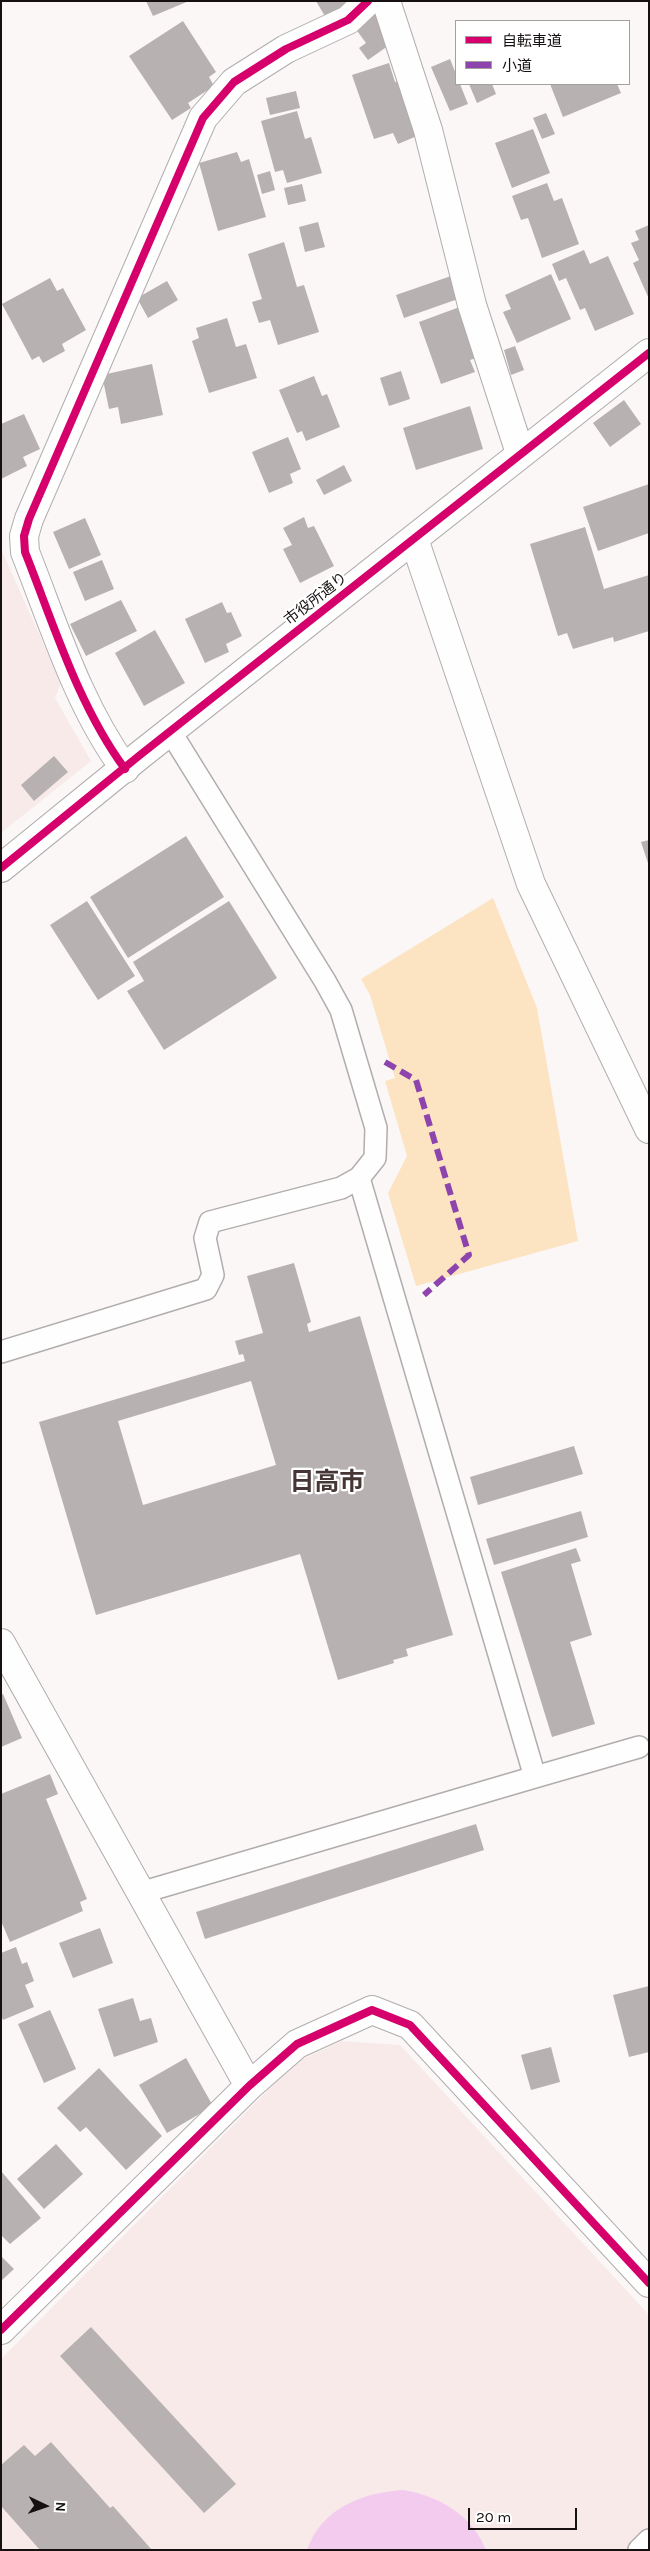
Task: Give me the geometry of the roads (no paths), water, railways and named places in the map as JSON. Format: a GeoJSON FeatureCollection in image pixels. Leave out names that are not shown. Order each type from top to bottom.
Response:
{"type":"FeatureCollection","features":[{"type":"Feature","properties":{"kind":"street"},"geometry":{"type":"LineString","coordinates":[[125,769],[112,751],[83,698],[25,552],[24,536],[29,519],[204,118],[234,82],[286,49],[348,20],[368,1]]}},
{"type":"Feature","properties":{"kind":"street"},"geometry":{"type":"LineString","coordinates":[[386,1],[428,130],[472,305],[520,453]]}},
{"type":"Feature","properties":{"kind":"street","name":"市役所通り"},"geometry":{"type":"LineString","coordinates":[[1,868],[170,731],[649,353]]}},
{"type":"Feature","properties":{"kind":"street"},"geometry":{"type":"LineString","coordinates":[[414,539],[531,884],[648,1126]]}},
{"type":"Feature","properties":{"kind":"street"},"geometry":{"type":"LineString","coordinates":[[1,1643],[249,2086]]}},
{"type":"Feature","properties":{"kind":"street"},"geometry":{"type":"LineString","coordinates":[[1,2330],[249,2086],[297,2044],[372,2010],[410,2025],[649,2283]]}},
{"type":"Feature","properties":{"kind":"lane"},"geometry":{"type":"LineString","coordinates":[[1,1352],[206,1289],[213,1275],[205,1238],[210,1222],[341,1188],[359,1178],[375,1158],[376,1128],[341,1010],[325,981],[170,731]]}},
{"type":"Feature","properties":{"kind":"lane"},"geometry":{"type":"LineString","coordinates":[[359,1178],[535,1777]]}},
{"type":"Feature","properties":{"kind":"lane"},"geometry":{"type":"LineString","coordinates":[[140,1893],[639,1747]]}},
{"type":"Feature","properties":{"kind":"lane"},"geometry":{"type":"LineString","coordinates":[[639,2550],[649,2540]]}},
{"type":"Feature","properties":{"kind":"district","name":"日高市"},"geometry":{"type":"Point","coordinates":[327,1483]}}]}
